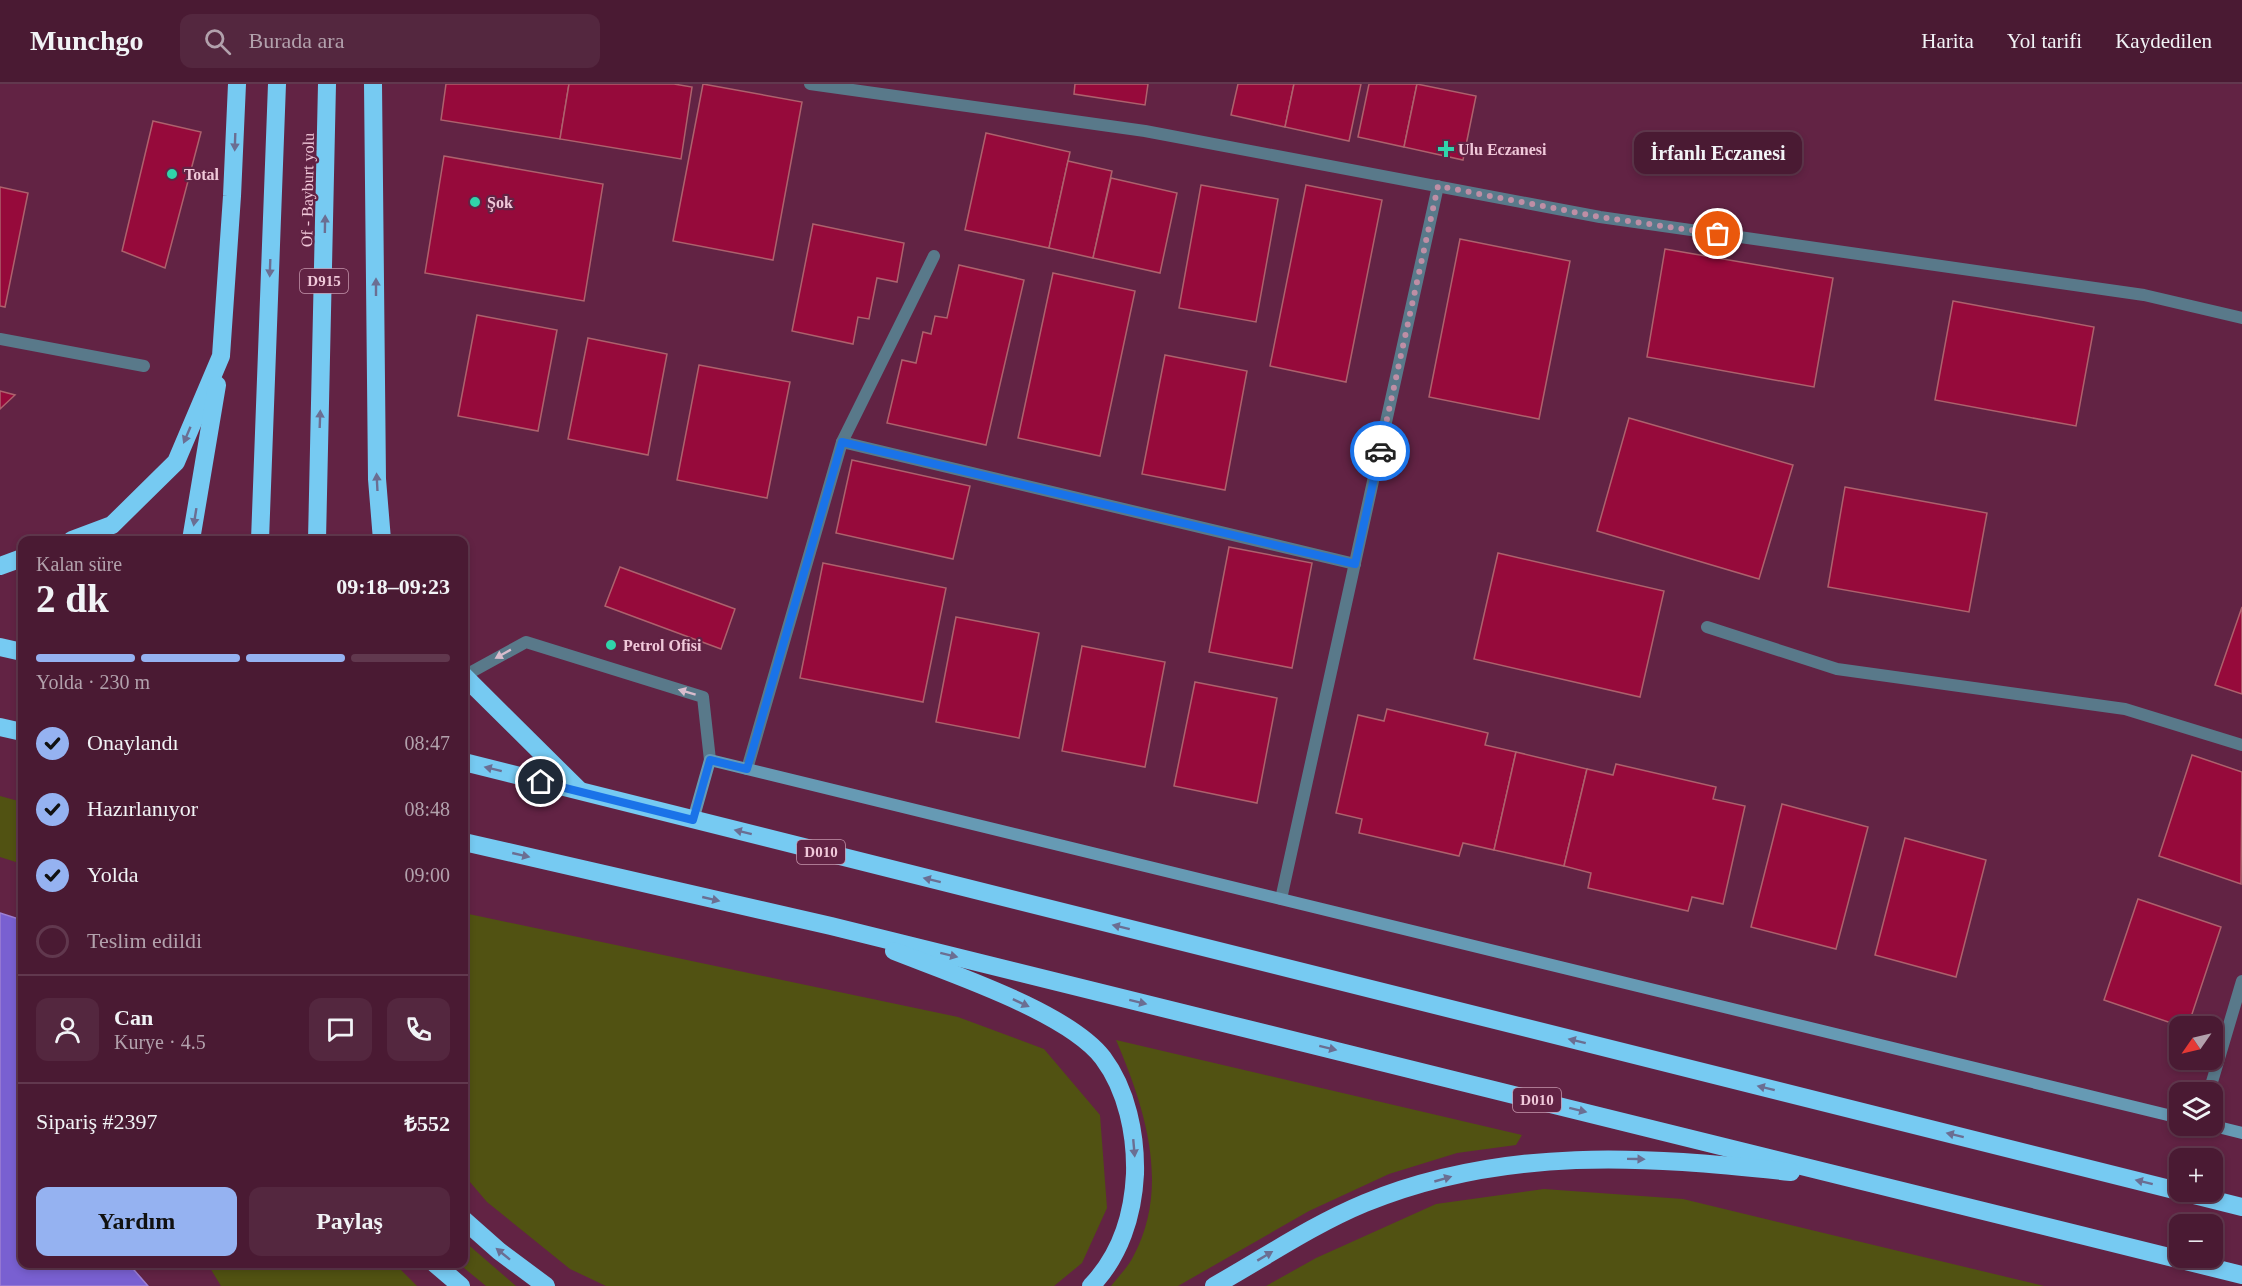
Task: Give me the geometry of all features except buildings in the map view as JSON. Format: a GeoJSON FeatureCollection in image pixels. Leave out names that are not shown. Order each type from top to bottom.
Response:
{"type":"FeatureCollection","features":[{"type":"Feature","properties":{"kind":"highway"},"geometry":{"type":"LineString","coordinates":[[193,536],[221,356],[237,84]]}},
{"type":"Feature","properties":{"kind":"highway","name":"Of - Bayburt yolu"},"geometry":{"type":"LineString","coordinates":[[260,536],[277,84]]}},
{"type":"Feature","properties":{"kind":"highway","name":"Of - Bayburt yolu"},"geometry":{"type":"LineString","coordinates":[[317,536],[327,84]]}},
{"type":"Feature","properties":{"kind":"highway"},"geometry":{"type":"LineString","coordinates":[[373,84],[377,479],[382,536]]}},
{"type":"Feature","properties":{"kind":"highway"},"geometry":{"type":"LineString","coordinates":[[83,536],[112,525],[176,462],[221,356]]}},
{"type":"Feature","properties":{"kind":"highway"},"geometry":{"type":"LineString","coordinates":[[0,566],[18,559]]}},
{"type":"Feature","properties":{"kind":"highway"},"geometry":{"type":"LineString","coordinates":[[0,647],[18,651]]}},
{"type":"Feature","properties":{"kind":"highway"},"geometry":{"type":"LineString","coordinates":[[468,680],[580,791]]}},
{"type":"Feature","properties":{"kind":"highway"},"geometry":{"type":"LineString","coordinates":[[0,727],[18,731]]}},
{"type":"Feature","properties":{"kind":"highway","name":"D010"},"geometry":{"type":"LineString","coordinates":[[468,763],[2242,1207]]}},
{"type":"Feature","properties":{"kind":"highway","name":"D010"},"geometry":{"type":"LineString","coordinates":[[468,843],[831,926],[2242,1275]]}},
{"type":"Feature","properties":{"kind":"highway"},"geometry":{"type":"LineString","coordinates":[[831,926],[1042,1013],[1089,1043],[1103,1058],[1121,1095],[1132,1129],[1134,1188],[1122,1239],[1112,1260],[1091,1286]]}},
{"type":"Feature","properties":{"kind":"highway"},"geometry":{"type":"LineString","coordinates":[[1214,1286],[1300,1235],[1365,1203],[1470,1172],[1562,1159],[1640,1159],[1717,1164],[1860,1179]]}},
{"type":"Feature","properties":{"kind":"highway"},"geometry":{"type":"LineString","coordinates":[[468,1224],[499,1251],[546,1286]]}},
{"type":"Feature","properties":{"kind":"highway"},"geometry":{"type":"LineString","coordinates":[[440,1268],[461,1286]]}},
{"type":"Feature","properties":{"kind":"street"},"geometry":{"type":"LineString","coordinates":[[810,84],[1145,131],[1600,217],[2144,295],[2242,318]]}},
{"type":"Feature","properties":{"kind":"street"},"geometry":{"type":"LineString","coordinates":[[1281,899],[1438,186]]}},
{"type":"Feature","properties":{"kind":"street"},"geometry":{"type":"LineString","coordinates":[[747,769],[842,442],[934,256]]}},
{"type":"Feature","properties":{"kind":"street"},"geometry":{"type":"LineString","coordinates":[[0,339],[144,366]]}},
{"type":"Feature","properties":{"kind":"street"},"geometry":{"type":"LineString","coordinates":[[842,442],[1355,564]]}},
{"type":"Feature","properties":{"kind":"street"},"geometry":{"type":"LineString","coordinates":[[1707,627],[1837,669],[2126,709],[2242,745]]}},
{"type":"Feature","properties":{"kind":"street"},"geometry":{"type":"LineString","coordinates":[[468,674],[526,642],[703,697],[710,760],[693,820]]}},
{"type":"Feature","properties":{"kind":"street"},"geometry":{"type":"LineString","coordinates":[[710,760],[2169,1115]]}},
{"type":"Feature","properties":{"kind":"street"},"geometry":{"type":"LineString","coordinates":[[2212,1082],[2242,981]]}},
{"type":"Feature","properties":{"kind":"street"},"geometry":{"type":"LineString","coordinates":[[2223,1128],[2242,1133]]}},
{"type":"Feature","properties":{"kind":"shaded area"},"geometry":{"type":"Polygon","coordinates":[[[0,796],[18,801],[18,863],[0,857],[0,796]]]}},
{"type":"Feature","properties":{"kind":"shaded area"},"geometry":{"type":"Polygon","coordinates":[[[0,913],[18,919],[18,1268],[132,1268],[148,1286],[0,1286],[0,913]]]}},
{"type":"Feature","properties":{"kind":"shaded area"},"geometry":{"type":"Polygon","coordinates":[[[468,914],[958,1017],[1044,1049],[1100,1115],[1107,1208],[1082,1263],[1054,1286],[606,1286],[570,1269],[487,1202],[468,1180],[468,914]]]}},
{"type":"Feature","properties":{"kind":"shaded area"},"geometry":{"type":"Polygon","coordinates":[[[1116,1040],[1522,1135],[1516,1145],[1457,1153],[1389,1174],[1309,1211],[1178,1286],[1111,1286],[1131,1261],[1144,1230],[1150,1203],[1152,1176],[1150,1148],[1144,1120],[1116,1040]]]}},
{"type":"Feature","properties":{"kind":"shaded area"},"geometry":{"type":"Polygon","coordinates":[[[1544,1189],[1683,1199],[2044,1286],[1266,1286],[1316,1258],[1436,1204],[1544,1189]]]}},
{"type":"Feature","properties":{"kind":"shaded area"},"geometry":{"type":"Polygon","coordinates":[[[468,1244],[516,1286],[486,1286],[464,1268],[468,1268],[468,1244]]]}},
{"type":"Feature","properties":{"kind":"shaded area"},"geometry":{"type":"Polygon","coordinates":[[[210,1268],[399,1268],[417,1286],[221,1286],[210,1268]]]}},
{"type":"Feature","properties":{"kind":"way so far"},"geometry":{"type":"LineString","coordinates":[[1380,451],[1438,186],[1600,217],[1718,234]]}},
{"type":"Feature","properties":{"kind":"place","name":"Ulu Eczanesi"},"geometry":{"type":"Point","coordinates":[1446,149]}},
{"type":"Feature","properties":{"kind":"place","name":"Total"},"geometry":{"type":"Point","coordinates":[172,174]}},
{"type":"Feature","properties":{"kind":"place","name":"Şok"},"geometry":{"type":"Point","coordinates":[475,202]}},
{"type":"Feature","properties":{"kind":"place","name":"İrfanlı Eczanesi"},"geometry":{"type":"Point","coordinates":[1718,234]}},
{"type":"Feature","properties":{"kind":"place","name":"Petrol Ofisi"},"geometry":{"type":"Point","coordinates":[611,645]}},
{"type":"Feature","properties":{"kind":"route"},"geometry":{"type":"LineString","coordinates":[[541,782],[693,820],[710,760],[747,769],[842,442],[1355,564],[1380,451]]}}]}
